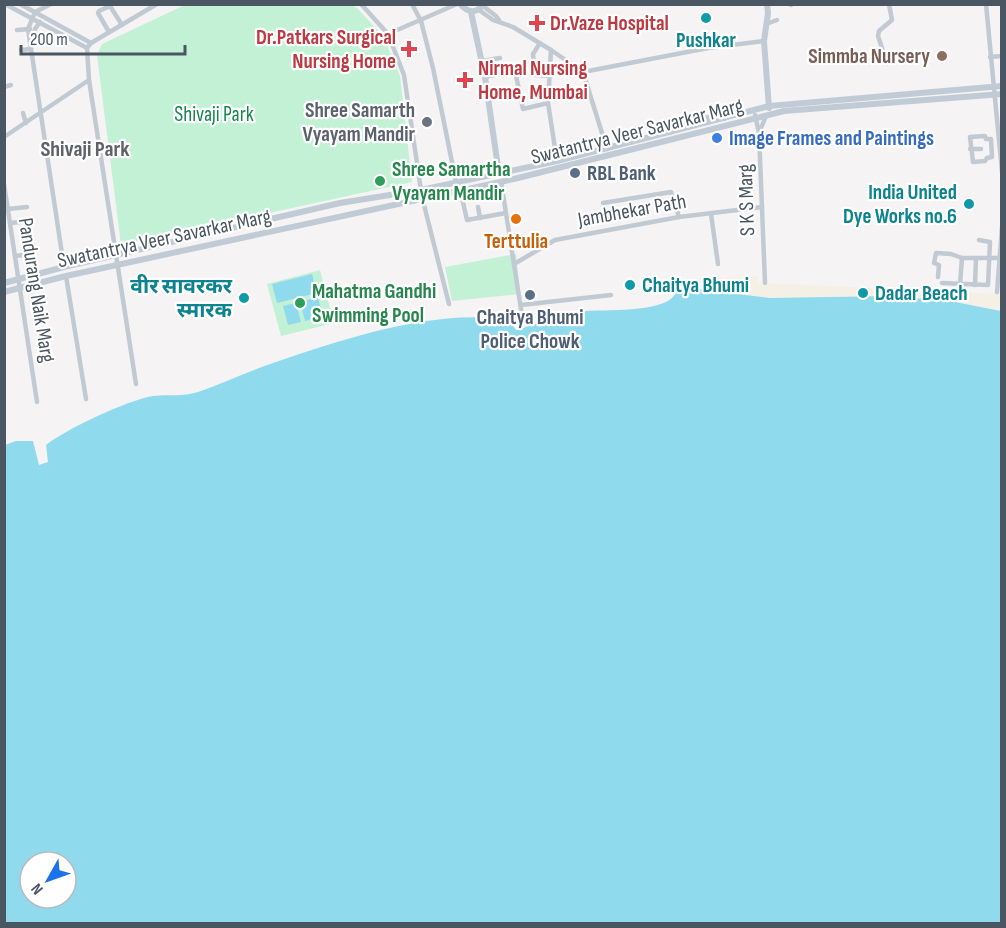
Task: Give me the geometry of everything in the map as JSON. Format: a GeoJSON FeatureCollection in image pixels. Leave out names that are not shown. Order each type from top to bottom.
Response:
{"type":"FeatureCollection","features":[{"type":"Feature","properties":{"kind":"main road"},"geometry":{"type":"LineString","coordinates":[[459,4],[465,9],[479,9],[476,26],[486,62],[485,77],[501,181]]}},
{"type":"Feature","properties":{"kind":"main road"},"geometry":{"type":"LineString","coordinates":[[766,116],[769,106],[764,41],[769,5]]}},
{"type":"Feature","properties":{"kind":"main road","name":"Swatantrya Veer Savarkar Marg"},"geometry":{"type":"LineString","coordinates":[[4,283],[340,203],[456,182],[607,149],[695,123],[769,106],[1002,87]]}},
{"type":"Feature","properties":{"kind":"main road","name":"Swatantrya Veer Savarkar Marg"},"geometry":{"type":"LineString","coordinates":[[4,292],[20,286],[501,181],[784,111],[1002,94]]}},
{"type":"Feature","properties":{"kind":"street"},"geometry":{"type":"LineString","coordinates":[[5,4],[87,48]]}},
{"type":"Feature","properties":{"kind":"street"},"geometry":{"type":"LineString","coordinates":[[20,4],[91,43]]}},
{"type":"Feature","properties":{"kind":"street"},"geometry":{"type":"LineString","coordinates":[[51,4],[35,12],[28,29],[64,267]]}},
{"type":"Feature","properties":{"kind":"street"},"geometry":{"type":"LineString","coordinates":[[135,384],[88,80],[87,48],[91,43],[157,4]]}},
{"type":"Feature","properties":{"kind":"street"},"geometry":{"type":"LineString","coordinates":[[361,4],[388,34],[404,75],[422,197],[449,304]]}},
{"type":"Feature","properties":{"kind":"street"},"geometry":{"type":"LineString","coordinates":[[412,4],[421,21],[433,68],[456,182]]}},
{"type":"Feature","properties":{"kind":"street"},"geometry":{"type":"LineString","coordinates":[[388,34],[459,4]]}},
{"type":"Feature","properties":{"kind":"street"},"geometry":{"type":"LineString","coordinates":[[887,63],[878,36],[879,32],[892,20],[889,4]]}},
{"type":"Feature","properties":{"kind":"street"},"geometry":{"type":"LineString","coordinates":[[986,4],[1001,170]]}},
{"type":"Feature","properties":{"kind":"street"},"geometry":{"type":"LineString","coordinates":[[109,32],[99,11],[110,6],[122,25]]}},
{"type":"Feature","properties":{"kind":"street"},"geometry":{"type":"LineString","coordinates":[[479,9],[540,43],[583,72],[607,149]]}},
{"type":"Feature","properties":{"kind":"street"},"geometry":{"type":"LineString","coordinates":[[31,46],[35,28],[43,17]]}},
{"type":"Feature","properties":{"kind":"street"},"geometry":{"type":"LineString","coordinates":[[766,24],[777,20]]}},
{"type":"Feature","properties":{"kind":"street"},"geometry":{"type":"LineString","coordinates":[[17,30],[35,28]]}},
{"type":"Feature","properties":{"kind":"street"},"geometry":{"type":"LineString","coordinates":[[583,72],[708,48],[764,41]]}},
{"type":"Feature","properties":{"kind":"street"},"geometry":{"type":"LineString","coordinates":[[540,43],[533,54],[533,69],[535,75],[549,76]]}},
{"type":"Feature","properties":{"kind":"street"},"geometry":{"type":"LineString","coordinates":[[21,50],[31,46]]}},
{"type":"Feature","properties":{"kind":"street"},"geometry":{"type":"LineString","coordinates":[[551,50],[548,103],[557,160]]}},
{"type":"Feature","properties":{"kind":"street"},"geometry":{"type":"LineString","coordinates":[[990,57],[1002,56]]}},
{"type":"Feature","properties":{"kind":"street"},"geometry":{"type":"LineString","coordinates":[[486,62],[500,58]]}},
{"type":"Feature","properties":{"kind":"street"},"geometry":{"type":"LineString","coordinates":[[485,77],[499,72],[515,71],[523,109],[548,103]]}},
{"type":"Feature","properties":{"kind":"street"},"geometry":{"type":"LineString","coordinates":[[4,138],[88,80]]}},
{"type":"Feature","properties":{"kind":"street"},"geometry":{"type":"LineString","coordinates":[[4,87],[11,86]]}},
{"type":"Feature","properties":{"kind":"street"},"geometry":{"type":"LineString","coordinates":[[34,105],[41,104]]}},
{"type":"Feature","properties":{"kind":"street"},"geometry":{"type":"LineString","coordinates":[[754,110],[759,133]]}},
{"type":"Feature","properties":{"kind":"street"},"geometry":{"type":"LineString","coordinates":[[23,113],[26,123]]}},
{"type":"Feature","properties":{"kind":"street","name":"S K S Marg"},"geometry":{"type":"LineString","coordinates":[[765,283],[759,133],[766,116]]}},
{"type":"Feature","properties":{"kind":"street"},"geometry":{"type":"LineString","coordinates":[[985,136],[986,139],[990,139],[992,157],[985,161],[972,161],[970,149],[970,137],[985,136]]}},
{"type":"Feature","properties":{"kind":"street"},"geometry":{"type":"LineString","coordinates":[[991,148],[999,148]]}},
{"type":"Feature","properties":{"kind":"street"},"geometry":{"type":"LineString","coordinates":[[970,149],[981,149]]}},
{"type":"Feature","properties":{"kind":"street"},"geometry":{"type":"LineString","coordinates":[[501,181],[523,322]]}},
{"type":"Feature","properties":{"kind":"street","name":"Pandurang Naik Marg"},"geometry":{"type":"LineString","coordinates":[[4,184],[11,209],[15,256],[37,402]]}},
{"type":"Feature","properties":{"kind":"street"},"geometry":{"type":"LineString","coordinates":[[460,189],[466,219],[506,213]]}},
{"type":"Feature","properties":{"kind":"street"},"geometry":{"type":"LineString","coordinates":[[603,203],[671,192],[680,218]]}},
{"type":"Feature","properties":{"kind":"street"},"geometry":{"type":"LineString","coordinates":[[11,209],[27,207]]}},
{"type":"Feature","properties":{"kind":"street"},"geometry":{"type":"LineString","coordinates":[[478,207],[480,218]]}},
{"type":"Feature","properties":{"kind":"street","name":"Jambhekar Path"},"geometry":{"type":"LineString","coordinates":[[514,264],[555,240],[680,218],[762,207]]}},
{"type":"Feature","properties":{"kind":"street"},"geometry":{"type":"LineString","coordinates":[[711,214],[718,264]]}},
{"type":"Feature","properties":{"kind":"street"},"geometry":{"type":"LineString","coordinates":[[13,223],[28,221]]}},
{"type":"Feature","properties":{"kind":"street"},"geometry":{"type":"LineString","coordinates":[[997,292],[1002,227]]}},
{"type":"Feature","properties":{"kind":"street"},"geometry":{"type":"LineString","coordinates":[[942,283],[988,285],[990,241],[979,240]]}},
{"type":"Feature","properties":{"kind":"street"},"geometry":{"type":"LineString","coordinates":[[15,256],[32,254],[31,244]]}},
{"type":"Feature","properties":{"kind":"street"},"geometry":{"type":"LineString","coordinates":[[938,278],[939,266],[934,263],[936,253],[951,254],[962,258],[999,258]]}},
{"type":"Feature","properties":{"kind":"street"},"geometry":{"type":"LineString","coordinates":[[960,284],[962,258]]}},
{"type":"Feature","properties":{"kind":"street"},"geometry":{"type":"LineString","coordinates":[[975,285],[976,258]]}},
{"type":"Feature","properties":{"kind":"street"},"geometry":{"type":"LineString","coordinates":[[66,276],[86,399]]}},
{"type":"Feature","properties":{"kind":"street"},"geometry":{"type":"LineString","coordinates":[[521,305],[611,295]]}},
{"type":"Feature","properties":{"kind":"green space","name":"Shivaji Park"},"geometry":{"type":"Polygon","coordinates":[[[187,4],[351,4],[358,9],[383,36],[400,76],[412,182],[121,245],[97,55],[102,44],[187,4]]]}},
{"type":"Feature","properties":{"kind":"green space"},"geometry":{"type":"Polygon","coordinates":[[[516,254],[520,294],[452,301],[445,267],[516,254]]]}},
{"type":"Feature","properties":{"kind":"green space","name":"Mahatma Gandhi Swimming Pool"},"geometry":{"type":"Polygon","coordinates":[[[320,270],[334,323],[281,336],[267,284],[320,270]]]}},
{"type":"Feature","properties":{"kind":"sand","name":"Dadar Beach"},"geometry":{"type":"Polygon","coordinates":[[[757,276],[758,282],[765,283],[1001,294],[1001,311],[950,301],[887,296],[770,298],[681,287],[685,280],[757,276]]]}},
{"type":"Feature","properties":{"kind":"water"},"geometry":{"type":"Polygon","coordinates":[[[312,274],[317,293],[277,303],[272,284],[312,274]]]}},
{"type":"Feature","properties":{"kind":"water"},"geometry":{"type":"Polygon","coordinates":[[[681,287],[770,298],[887,296],[950,301],[1001,311],[1001,923],[5,923],[5,445],[16,441],[33,441],[39,465],[48,462],[46,445],[55,438],[113,409],[153,396],[198,392],[305,352],[392,327],[453,318],[481,317],[509,320],[516,330],[565,313],[645,308],[670,300],[681,287]]]}},
{"type":"Feature","properties":{"kind":"water"},"geometry":{"type":"Polygon","coordinates":[[[318,297],[323,317],[305,321],[300,302],[318,297]]]}},
{"type":"Feature","properties":{"kind":"water"},"geometry":{"type":"Polygon","coordinates":[[[296,303],[301,322],[288,325],[283,306],[296,303]]]}},
{"type":"Feature","properties":{"kind":"place","name":"Pushkar"},"geometry":{"type":"Point","coordinates":[706,18]}},
{"type":"Feature","properties":{"kind":"place","name":"Dr.Vaze Hospital"},"geometry":{"type":"Point","coordinates":[537,23]}},
{"type":"Feature","properties":{"kind":"place","name":"Dr.Patkars Surgical Nursing Home"},"geometry":{"type":"Point","coordinates":[409,49]}},
{"type":"Feature","properties":{"kind":"place","name":"Simmba Nursery"},"geometry":{"type":"Point","coordinates":[942,56]}},
{"type":"Feature","properties":{"kind":"place","name":"Nirmal Nursing Home, Mumbai"},"geometry":{"type":"Point","coordinates":[465,80]}},
{"type":"Feature","properties":{"kind":"place","name":"Shree Samarth Vyayam Mandir"},"geometry":{"type":"Point","coordinates":[427,122]}},
{"type":"Feature","properties":{"kind":"place","name":"Image Frames and Paintings"},"geometry":{"type":"Point","coordinates":[717,138]}},
{"type":"Feature","properties":{"kind":"place","name":"RBL Bank"},"geometry":{"type":"Point","coordinates":[575,173]}},
{"type":"Feature","properties":{"kind":"place","name":"Shree Samartha Vyayam Mandir"},"geometry":{"type":"Point","coordinates":[380,181]}},
{"type":"Feature","properties":{"kind":"place","name":"India United Dye Works no.6"},"geometry":{"type":"Point","coordinates":[969,204]}},
{"type":"Feature","properties":{"kind":"place","name":"Terttulia"},"geometry":{"type":"Point","coordinates":[516,219]}},
{"type":"Feature","properties":{"kind":"place","name":"Chaitya Bhumi"},"geometry":{"type":"Point","coordinates":[630,285]}},
{"type":"Feature","properties":{"kind":"place","name":"Dadar Beach"},"geometry":{"type":"Point","coordinates":[863,293]}},
{"type":"Feature","properties":{"kind":"place","name":"Chaitya Bhumi Police Chowk"},"geometry":{"type":"Point","coordinates":[530,295]}},
{"type":"Feature","properties":{"kind":"place","name":"वीर सावरकर स्मारक"},"geometry":{"type":"Point","coordinates":[244,298]}},
{"type":"Feature","properties":{"kind":"place","name":"Mahatma Gandhi Swimming Pool"},"geometry":{"type":"Point","coordinates":[300,303]}},
{"type":"Feature","properties":{"kind":"district","name":"Shivaji Park"},"geometry":{"type":"Point","coordinates":[85,148]}}]}
